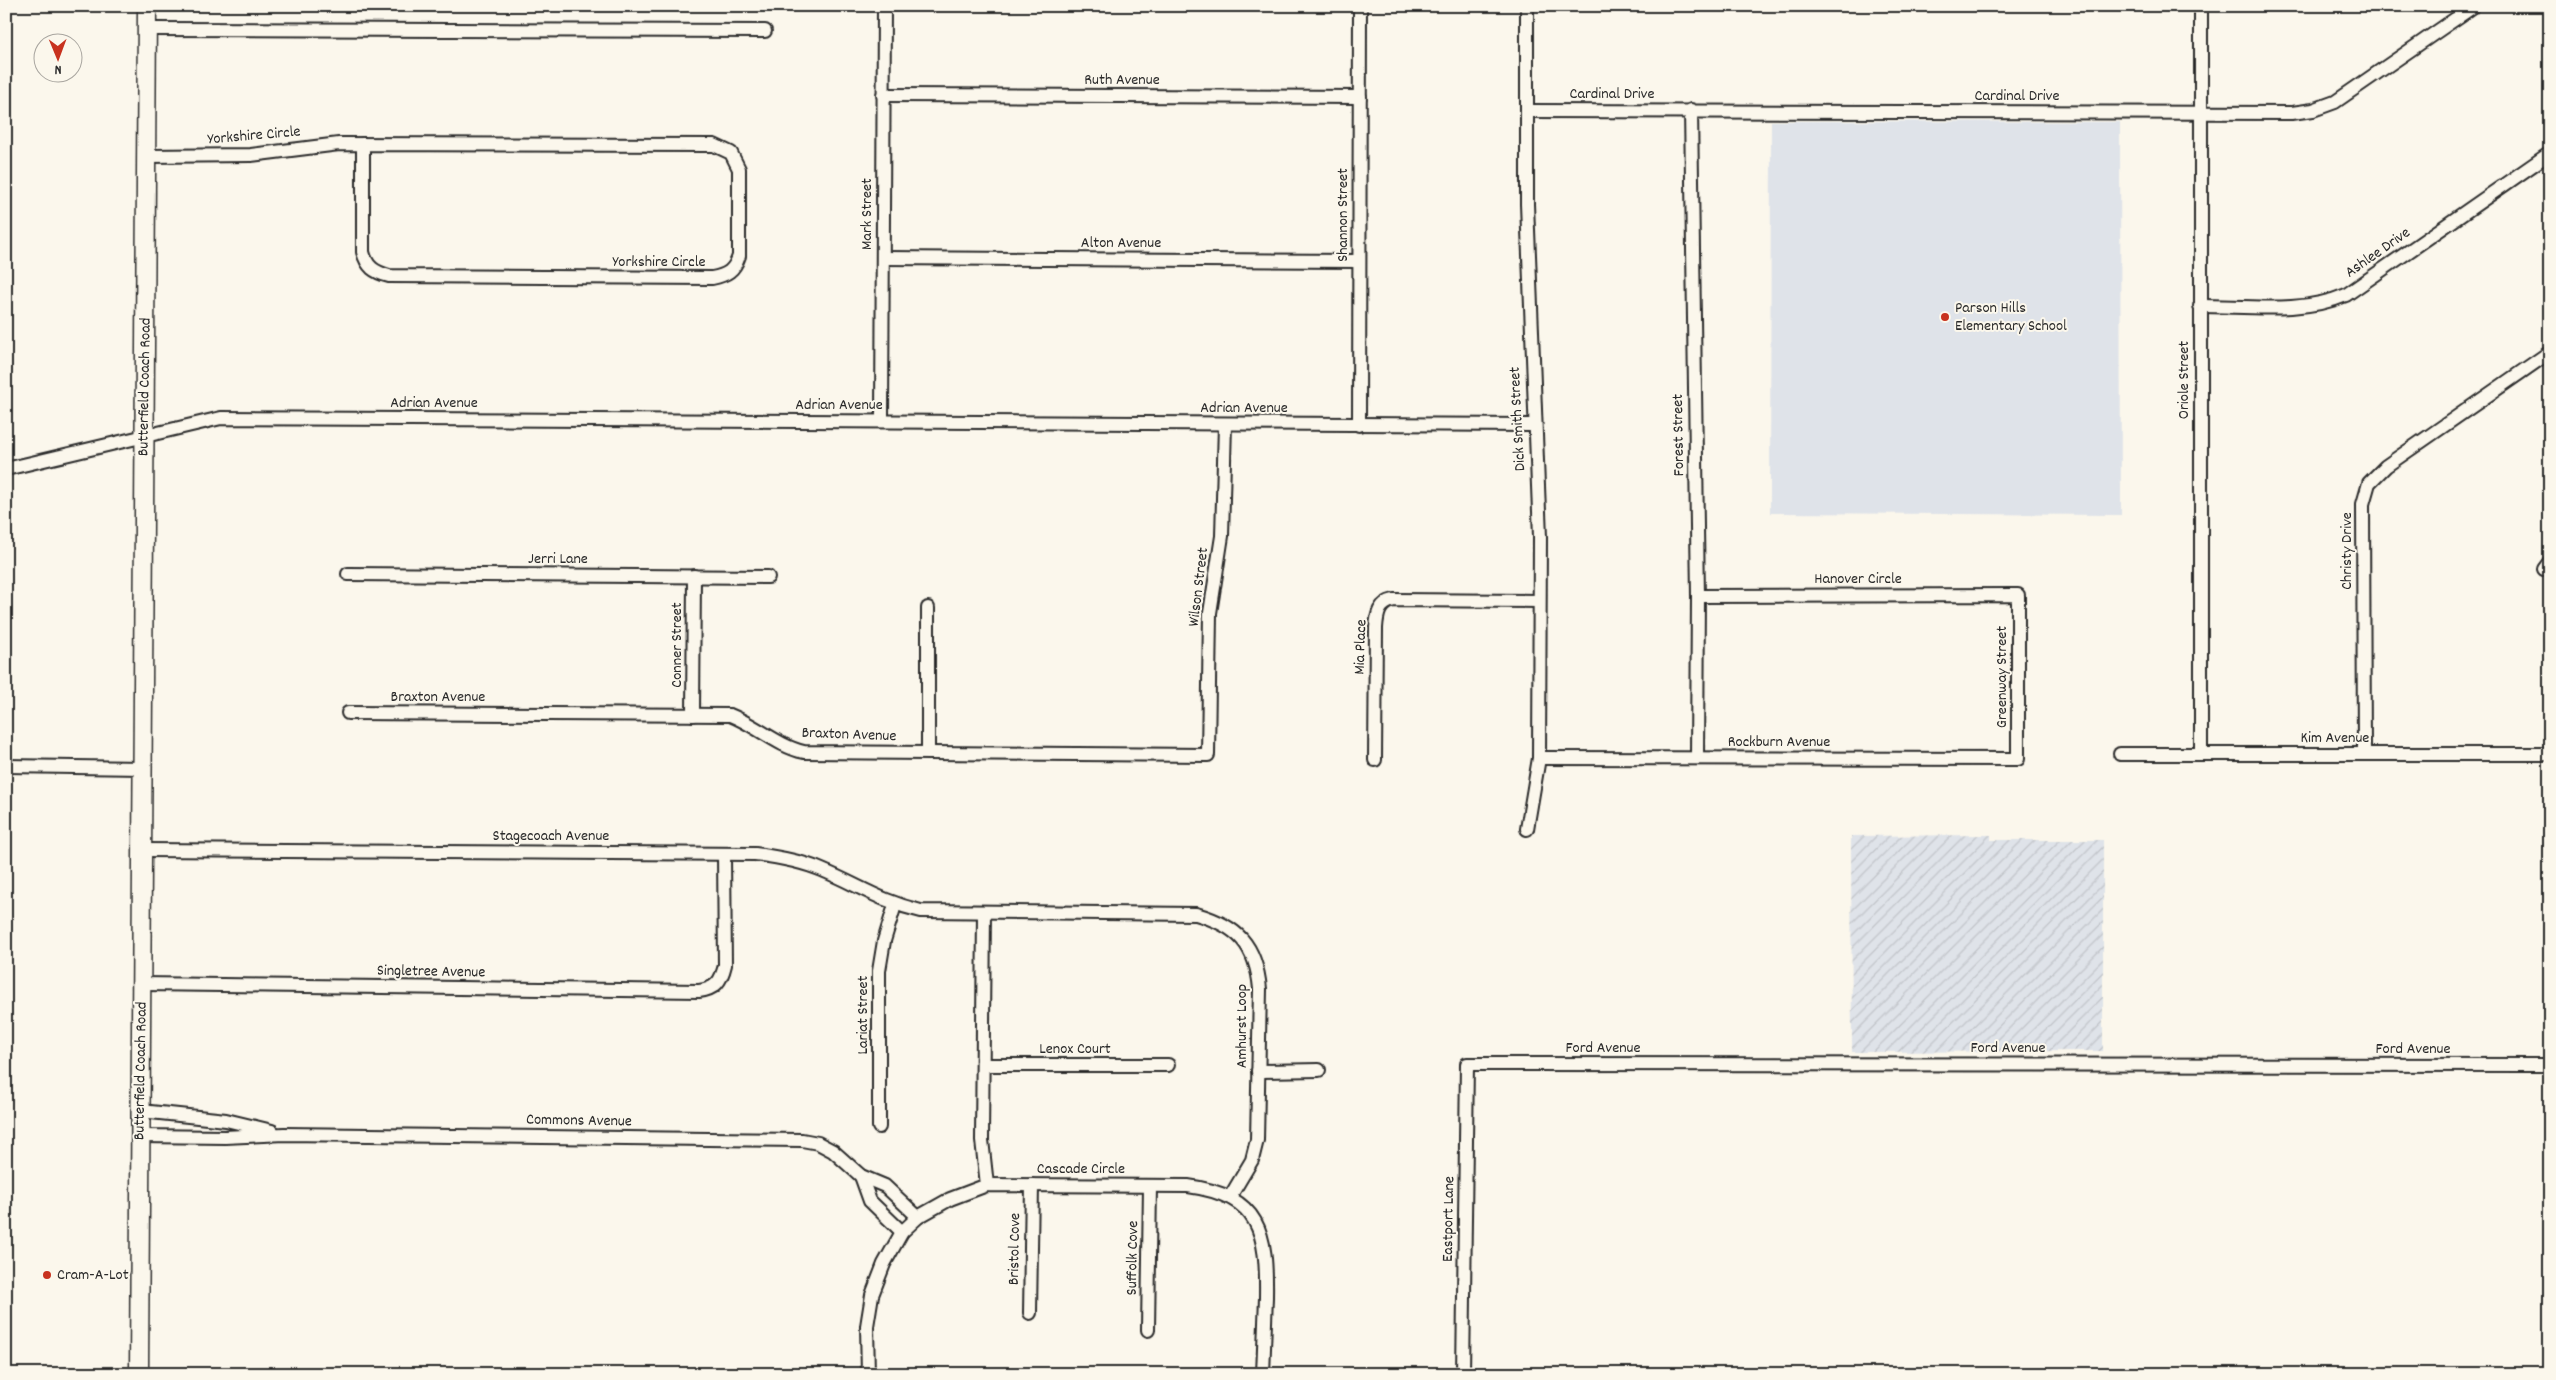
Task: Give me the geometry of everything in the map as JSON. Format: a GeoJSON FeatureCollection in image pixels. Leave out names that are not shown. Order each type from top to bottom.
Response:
{"type":"FeatureCollection","features":[{"type":"Feature","properties":{"kind":"main road","name":"Butterfield Coach Road"},"geometry":{"type":"LineString","coordinates":[[139,1374],[147,6]]}},
{"type":"Feature","properties":{"kind":"street","name":"Mark Street"},"geometry":{"type":"LineString","coordinates":[[882,421],[884,6]]}},
{"type":"Feature","properties":{"kind":"street","name":"Shannon Street"},"geometry":{"type":"LineString","coordinates":[[1359,425],[1360,6]]}},
{"type":"Feature","properties":{"kind":"street","name":"Dick Smith Street"},"geometry":{"type":"LineString","coordinates":[[1527,6],[1527,204],[1539,601],[1539,758],[1527,829]]}},
{"type":"Feature","properties":{"kind":"street","name":"Oriole Street"},"geometry":{"type":"LineString","coordinates":[[2200,6],[2201,754]]}},
{"type":"Feature","properties":{"kind":"street","name":"Cardinal Drive"},"geometry":{"type":"LineString","coordinates":[[1528,111],[2292,113],[2314,110],[2335,102],[2474,6]]}},
{"type":"Feature","properties":{"kind":"street"},"geometry":{"type":"LineString","coordinates":[[147,30],[765,31]]}},
{"type":"Feature","properties":{"kind":"street","name":"Ruth Avenue"},"geometry":{"type":"LineString","coordinates":[[883,95],[1360,97]]}},
{"type":"Feature","properties":{"kind":"street","name":"Forest Street"},"geometry":{"type":"LineString","coordinates":[[1691,110],[1698,596],[1697,758]]}},
{"type":"Feature","properties":{"kind":"street","name":"Yorkshire Circle"},"geometry":{"type":"LineString","coordinates":[[147,156],[251,156],[318,146],[363,144],[704,145],[724,148],[731,153],[739,169],[738,256],[736,265],[731,272],[712,278],[388,276],[379,274],[371,269],[366,262],[363,252],[363,144]]}},
{"type":"Feature","properties":{"kind":"street","name":"Ashlee Drive"},"geometry":{"type":"LineString","coordinates":[[2200,306],[2309,306],[2328,303],[2346,295],[2550,154]]}},
{"type":"Feature","properties":{"kind":"street","name":"Alton Avenue"},"geometry":{"type":"LineString","coordinates":[[883,258],[1359,261]]}},
{"type":"Feature","properties":{"kind":"street","name":"Christy Drive"},"geometry":{"type":"LineString","coordinates":[[2364,754],[2363,504],[2369,483],[2386,466],[2550,352]]}},
{"type":"Feature","properties":{"kind":"street","name":"Adrian Avenue"},"geometry":{"type":"LineString","coordinates":[[6,470],[221,418],[1535,425]]}},
{"type":"Feature","properties":{"kind":"street","name":"Wilson Street"},"geometry":{"type":"LineString","coordinates":[[1208,755],[1210,613],[1222,536],[1225,424]]}},
{"type":"Feature","properties":{"kind":"street","name":"Jerri Lane"},"geometry":{"type":"LineString","coordinates":[[348,574],[768,576]]}},
{"type":"Feature","properties":{"kind":"street","name":"Conner Street"},"geometry":{"type":"LineString","coordinates":[[693,715],[694,576]]}},
{"type":"Feature","properties":{"kind":"street","name":"Hanover Circle"},"geometry":{"type":"LineString","coordinates":[[1698,596],[2018,595]]}},
{"type":"Feature","properties":{"kind":"street","name":"Greenway Street"},"geometry":{"type":"LineString","coordinates":[[2018,595],[2018,759]]}},
{"type":"Feature","properties":{"kind":"street","name":"Mia Place"},"geometry":{"type":"LineString","coordinates":[[1375,760],[1376,628],[1378,616],[1383,605],[1394,600],[1539,601]]}},
{"type":"Feature","properties":{"kind":"street"},"geometry":{"type":"LineString","coordinates":[[928,608],[928,753]]}},
{"type":"Feature","properties":{"kind":"street","name":"Braxton Avenue"},"geometry":{"type":"LineString","coordinates":[[348,713],[730,715],[747,721],[788,748],[804,752],[1208,755]]}},
{"type":"Feature","properties":{"kind":"street","name":"Kim Avenue"},"geometry":{"type":"LineString","coordinates":[[2120,754],[2550,754]]}},
{"type":"Feature","properties":{"kind":"street","name":"Rockburn Avenue"},"geometry":{"type":"LineString","coordinates":[[1539,758],[2018,759]]}},
{"type":"Feature","properties":{"kind":"street"},"geometry":{"type":"LineString","coordinates":[[6,766],[143,768]]}},
{"type":"Feature","properties":{"kind":"street","name":"Stagecoach Avenue"},"geometry":{"type":"LineString","coordinates":[[142,850],[755,854],[797,862],[822,870],[895,905],[922,911],[948,912]]}},
{"type":"Feature","properties":{"kind":"street","name":"Singletree Avenue"},"geometry":{"type":"LineString","coordinates":[[142,984],[709,990],[717,984],[722,976],[724,966],[724,854]]}},
{"type":"Feature","properties":{"kind":"street","name":"Lariat Street"},"geometry":{"type":"LineString","coordinates":[[879,1127],[880,956],[895,905]]}},
{"type":"Feature","properties":{"kind":"street","name":"Amhurst Loop"},"geometry":{"type":"LineString","coordinates":[[948,912],[1196,914],[1213,919],[1228,927],[1242,938],[1252,952],[1258,971],[1257,1140],[1252,1160],[1230,1197]]}},
{"type":"Feature","properties":{"kind":"street"},"geometry":{"type":"LineString","coordinates":[[984,912],[982,1140],[987,1185]]}},
{"type":"Feature","properties":{"kind":"street","name":"Lenox Court"},"geometry":{"type":"LineString","coordinates":[[983,1064],[1168,1066]]}},
{"type":"Feature","properties":{"kind":"street","name":"Ford Avenue"},"geometry":{"type":"LineString","coordinates":[[1467,1064],[2550,1065]]}},
{"type":"Feature","properties":{"kind":"street","name":"Eastport Lane"},"geometry":{"type":"LineString","coordinates":[[1463,1374],[1467,1064]]}},
{"type":"Feature","properties":{"kind":"street"},"geometry":{"type":"LineString","coordinates":[[1258,1072],[1318,1070]]}},
{"type":"Feature","properties":{"kind":"street","name":"Commons Avenue"},"geometry":{"type":"LineString","coordinates":[[141,1110],[226,1120],[284,1134]]}},
{"type":"Feature","properties":{"kind":"street","name":"Commons Avenue"},"geometry":{"type":"LineString","coordinates":[[140,1136],[225,1138],[284,1134],[802,1140],[818,1143],[833,1151],[861,1176],[885,1186],[918,1217]]}},
{"type":"Feature","properties":{"kind":"street","name":"Commons Avenue"},"geometry":{"type":"LineString","coordinates":[[861,1176],[870,1201],[902,1232]]}},
{"type":"Feature","properties":{"kind":"street","name":"Cascade Circle"},"geometry":{"type":"LineString","coordinates":[[868,1374],[867,1326],[872,1295],[884,1264],[902,1232],[918,1217],[950,1199],[987,1185],[1032,1185],[1203,1188],[1230,1197],[1247,1211],[1258,1226],[1264,1242],[1266,1263],[1264,1374]]}},
{"type":"Feature","properties":{"kind":"street","name":"Bristol Cove"},"geometry":{"type":"LineString","coordinates":[[1030,1313],[1032,1185]]}},
{"type":"Feature","properties":{"kind":"street","name":"Suffolk Cove"},"geometry":{"type":"LineString","coordinates":[[1148,1330],[1150,1186]]}},
{"type":"Feature","properties":{"kind":"shaded area","name":"Parson Hills Elementary School"},"geometry":{"type":"Polygon","coordinates":[[[1771,121],[2120,122],[2121,515],[1770,513],[1771,121]]]}},
{"type":"Feature","properties":{"kind":"shaded area"},"geometry":{"type":"Polygon","coordinates":[[[1991,835],[1991,840],[2103,840],[2103,1051],[1852,1052],[1851,836],[1991,835]]]}},
{"type":"Feature","properties":{"kind":"place","name":"Parson Hills Elementary School"},"geometry":{"type":"Point","coordinates":[1945,317]}},
{"type":"Feature","properties":{"kind":"place","name":"Cram-A-Lot"},"geometry":{"type":"Point","coordinates":[47,1275]}}]}
